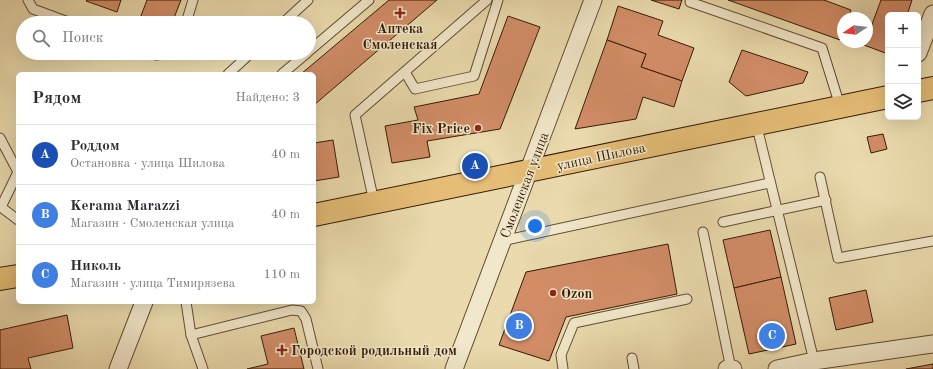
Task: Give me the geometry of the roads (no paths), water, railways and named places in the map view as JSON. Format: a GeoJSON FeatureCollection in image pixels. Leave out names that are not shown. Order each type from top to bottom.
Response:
{"type":"FeatureCollection","features":[{"type":"Feature","properties":{"kind":"main road"},"geometry":{"type":"LineString","coordinates":[[921,90],[933,88]]}},
{"type":"Feature","properties":{"kind":"main road","name":"улица Шилова"},"geometry":{"type":"LineString","coordinates":[[316,215],[885,98]]}},
{"type":"Feature","properties":{"kind":"main road"},"geometry":{"type":"LineString","coordinates":[[0,279],[16,276]]}},
{"type":"Feature","properties":{"kind":"street","name":"Смоленская улица"},"geometry":{"type":"LineString","coordinates":[[454,369],[593,0]]}},
{"type":"Feature","properties":{"kind":"street"},"geometry":{"type":"LineString","coordinates":[[920,48],[933,14]]}},
{"type":"Feature","properties":{"kind":"street"},"geometry":{"type":"LineString","coordinates":[[118,369],[143,304]]}},
{"type":"Feature","properties":{"kind":"street"},"geometry":{"type":"LineString","coordinates":[[777,369],[814,361],[933,344]]}},
{"type":"Feature","properties":{"kind":"lane"},"geometry":{"type":"LineString","coordinates":[[28,0],[33,9],[52,16]]}},
{"type":"Feature","properties":{"kind":"lane"},"geometry":{"type":"LineString","coordinates":[[188,16],[193,0]]}},
{"type":"Feature","properties":{"kind":"lane"},"geometry":{"type":"LineString","coordinates":[[291,16],[308,0]]}},
{"type":"Feature","properties":{"kind":"lane"},"geometry":{"type":"LineString","coordinates":[[316,45],[369,0]]}},
{"type":"Feature","properties":{"kind":"lane"},"geometry":{"type":"LineString","coordinates":[[374,202],[355,115],[487,0]]}},
{"type":"Feature","properties":{"kind":"lane"},"geometry":{"type":"LineString","coordinates":[[405,72],[415,89],[474,76],[498,0]]}},
{"type":"Feature","properties":{"kind":"lane"},"geometry":{"type":"LineString","coordinates":[[690,2],[822,48],[840,106]]}},
{"type":"Feature","properties":{"kind":"lane"},"geometry":{"type":"LineString","coordinates":[[230,72],[243,60]]}},
{"type":"Feature","properties":{"kind":"lane"},"geometry":{"type":"LineString","coordinates":[[284,72],[299,60]]}},
{"type":"Feature","properties":{"kind":"lane"},"geometry":{"type":"LineString","coordinates":[[756,124],[814,361]]}},
{"type":"Feature","properties":{"kind":"lane"},"geometry":{"type":"LineString","coordinates":[[0,138],[16,168]]}},
{"type":"Feature","properties":{"kind":"lane"},"geometry":{"type":"LineString","coordinates":[[16,176],[1,207],[16,218]]}},
{"type":"Feature","properties":{"kind":"lane"},"geometry":{"type":"LineString","coordinates":[[820,178],[838,258],[933,241]]}},
{"type":"Feature","properties":{"kind":"lane"},"geometry":{"type":"LineString","coordinates":[[502,241],[770,184]]}},
{"type":"Feature","properties":{"kind":"lane"},"geometry":{"type":"LineString","coordinates":[[723,222],[826,200]]}},
{"type":"Feature","properties":{"kind":"lane"},"geometry":{"type":"LineString","coordinates":[[704,232],[730,369]]}},
{"type":"Feature","properties":{"kind":"lane"},"geometry":{"type":"LineString","coordinates":[[563,369],[561,355],[574,323],[687,299]]}},
{"type":"Feature","properties":{"kind":"lane"},"geometry":{"type":"LineString","coordinates":[[186,304],[191,335],[203,369]]}},
{"type":"Feature","properties":{"kind":"lane"},"geometry":{"type":"LineString","coordinates":[[191,335],[292,310],[301,311],[306,319],[318,369]]}},
{"type":"Feature","properties":{"kind":"lane"},"geometry":{"type":"LineString","coordinates":[[632,358],[634,369]]}},
{"type":"Feature","properties":{"kind":"place","name":"Аптека Смоленская"},"geometry":{"type":"Point","coordinates":[400,13]}},
{"type":"Feature","properties":{"kind":"place","name":"Fix Price"},"geometry":{"type":"Point","coordinates":[478,128]}},
{"type":"Feature","properties":{"kind":"place","name":"Роддом"},"geometry":{"type":"Point","coordinates":[475,166]}},
{"type":"Feature","properties":{"kind":"place","name":"Ozon"},"geometry":{"type":"Point","coordinates":[553,293]}},
{"type":"Feature","properties":{"kind":"place","name":"Kerama Marazzi"},"geometry":{"type":"Point","coordinates":[519,326]}},
{"type":"Feature","properties":{"kind":"place","name":"Николь"},"geometry":{"type":"Point","coordinates":[772,336]}},
{"type":"Feature","properties":{"kind":"place","name":"Городской родильный дом"},"geometry":{"type":"Point","coordinates":[282,350]}}]}
